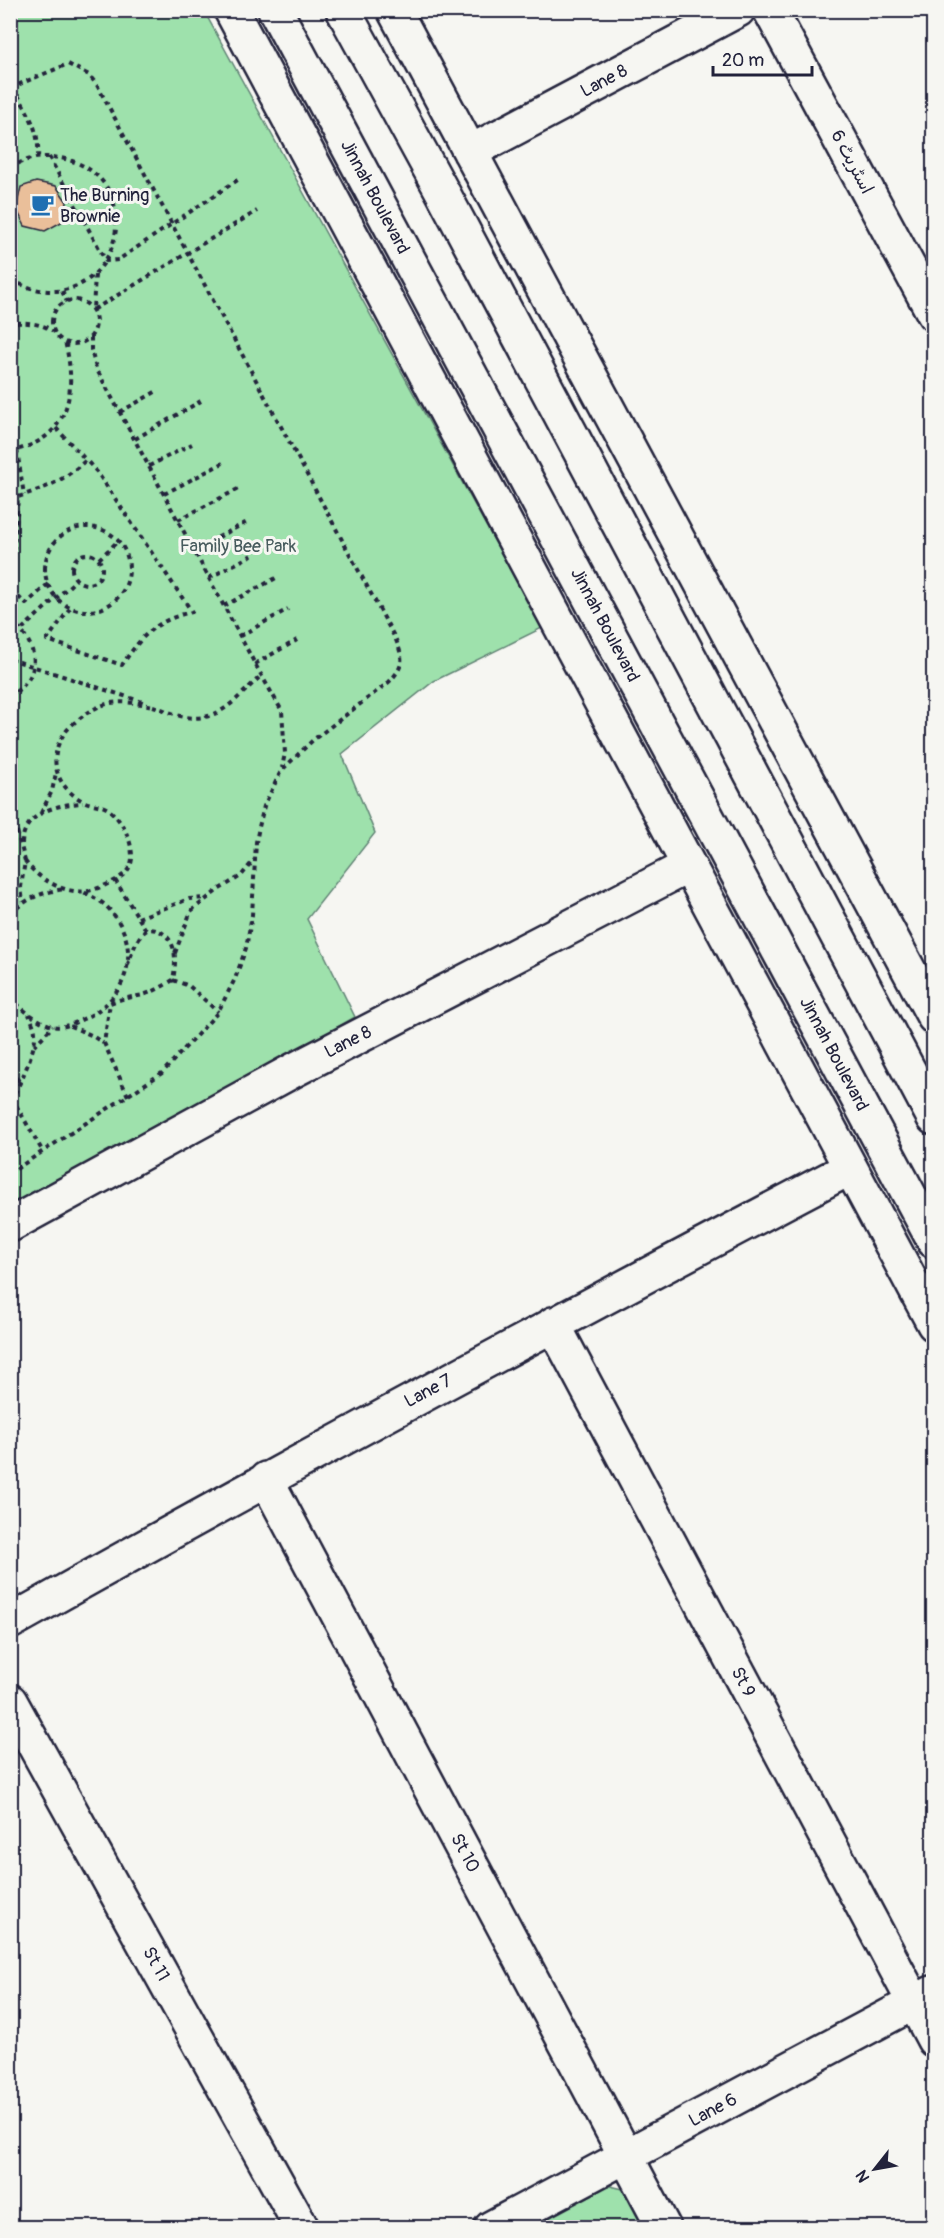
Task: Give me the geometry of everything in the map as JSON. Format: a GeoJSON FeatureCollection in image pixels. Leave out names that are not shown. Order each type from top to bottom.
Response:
{"type":"FeatureCollection","features":[{"type":"Feature","properties":{"kind":"street"},"geometry":{"type":"LineString","coordinates":[[231,10],[933,1324]]}},
{"type":"Feature","properties":{"kind":"street","name":"Jinnah Boulevard"},"geometry":{"type":"LineString","coordinates":[[275,10],[933,1241]]}},
{"type":"Feature","properties":{"kind":"street"},"geometry":{"type":"LineString","coordinates":[[343,10],[933,1118]]}},
{"type":"Feature","properties":{"kind":"street"},"geometry":{"type":"LineString","coordinates":[[393,10],[933,1017]]}},
{"type":"Feature","properties":{"kind":"street","name":"Lane 8"},"geometry":{"type":"LineString","coordinates":[[470,152],[738,10]]}},
{"type":"Feature","properties":{"kind":"street","name":"اسٹریٹ 6"},"geometry":{"type":"LineString","coordinates":[[770,10],[933,314]]}},
{"type":"Feature","properties":{"kind":"street","name":"Lane 8"},"geometry":{"type":"LineString","coordinates":[[10,1225],[294,1070],[688,866]]}},
{"type":"Feature","properties":{"kind":"street","name":"Lane 7"},"geometry":{"type":"LineString","coordinates":[[10,1622],[266,1479],[553,1324],[850,1168]]}},
{"type":"Feature","properties":{"kind":"street","name":"St 9"},"geometry":{"type":"LineString","coordinates":[[553,1324],[924,1998],[933,2040]]}},
{"type":"Feature","properties":{"kind":"street","name":"St 10"},"geometry":{"type":"LineString","coordinates":[[266,1479],[664,2228]]}},
{"type":"Feature","properties":{"kind":"street","name":"St 11"},"geometry":{"type":"LineString","coordinates":[[10,1701],[302,2228]]}},
{"type":"Feature","properties":{"kind":"street","name":"Lane 6"},"geometry":{"type":"LineString","coordinates":[[491,2228],[924,1998]]}},
{"type":"Feature","properties":{"kind":"path"},"geometry":{"type":"LineString","coordinates":[[38,157],[39,140],[35,128],[12,87],[68,64],[89,75],[97,85],[189,253],[403,657],[399,672],[389,682],[313,740],[281,771]]}},
{"type":"Feature","properties":{"kind":"path"},"geometry":{"type":"LineString","coordinates":[[10,168],[38,157],[60,157],[81,164],[99,178],[111,197],[117,218],[115,240],[106,261],[94,275],[79,285],[62,291],[43,292],[25,287],[10,279]]}},
{"type":"Feature","properties":{"kind":"path"},"geometry":{"type":"LineString","coordinates":[[49,157],[106,261]]}},
{"type":"Feature","properties":{"kind":"path"},"geometry":{"type":"LineString","coordinates":[[106,261],[118,260],[239,179]]}},
{"type":"Feature","properties":{"kind":"path"},"geometry":{"type":"LineString","coordinates":[[93,310],[256,211]]}},
{"type":"Feature","properties":{"kind":"path"},"geometry":{"type":"LineString","coordinates":[[10,1173],[171,1065],[218,1012],[235,979],[246,948],[252,915],[256,842],[264,806],[281,771],[285,753],[282,711],[96,368],[91,350],[91,337],[96,324],[93,310],[94,275]]}},
{"type":"Feature","properties":{"kind":"path"},"geometry":{"type":"LineString","coordinates":[[62,291],[67,302]]}},
{"type":"Feature","properties":{"kind":"path"},"geometry":{"type":"LineString","coordinates":[[10,294],[10,329]]}},
{"type":"Feature","properties":{"kind":"path"},"geometry":{"type":"LineString","coordinates":[[55,332],[52,325],[55,311],[67,302],[81,302],[93,310]]}},
{"type":"Feature","properties":{"kind":"path"},"geometry":{"type":"LineString","coordinates":[[10,329],[16,323],[24,322],[44,326],[55,332],[65,342],[70,363],[70,397],[56,428],[39,442],[10,451]]}},
{"type":"Feature","properties":{"kind":"path"},"geometry":{"type":"LineString","coordinates":[[65,342],[79,344],[91,337]]}},
{"type":"Feature","properties":{"kind":"path"},"geometry":{"type":"LineString","coordinates":[[120,412],[159,390]]}},
{"type":"Feature","properties":{"kind":"path"},"geometry":{"type":"LineString","coordinates":[[135,439],[201,401]]}},
{"type":"Feature","properties":{"kind":"path"},"geometry":{"type":"LineString","coordinates":[[56,428],[97,472],[192,612],[171,617],[151,629],[136,644],[122,665],[47,640],[70,608]]}},
{"type":"Feature","properties":{"kind":"path"},"geometry":{"type":"LineString","coordinates":[[149,466],[192,444]]}},
{"type":"Feature","properties":{"kind":"path"},"geometry":{"type":"LineString","coordinates":[[17,450],[24,495]]}},
{"type":"Feature","properties":{"kind":"path"},"geometry":{"type":"LineString","coordinates":[[48,584],[26,604],[11,590],[18,497],[56,484],[86,460]]}},
{"type":"Feature","properties":{"kind":"path"},"geometry":{"type":"LineString","coordinates":[[164,495],[223,463]]}},
{"type":"Feature","properties":{"kind":"path"},"geometry":{"type":"LineString","coordinates":[[178,520],[240,488]]}},
{"type":"Feature","properties":{"kind":"path"},"geometry":{"type":"LineString","coordinates":[[194,550],[247,522]]}},
{"type":"Feature","properties":{"kind":"path"},"geometry":{"type":"LineString","coordinates":[[80,527],[93,527],[106,531],[118,540],[126,551],[129,578],[124,591],[103,608],[89,611],[70,608],[58,598],[48,584],[45,567],[49,553],[56,541],[66,532],[80,527]]}},
{"type":"Feature","properties":{"kind":"path"},"geometry":{"type":"LineString","coordinates":[[99,558],[118,540]]}},
{"type":"Feature","properties":{"kind":"path"},"geometry":{"type":"LineString","coordinates":[[88,553],[99,558],[103,570],[99,579],[86,584],[76,580],[72,565],[78,556],[88,553]]}},
{"type":"Feature","properties":{"kind":"path"},"geometry":{"type":"LineString","coordinates":[[209,578],[252,555]]}},
{"type":"Feature","properties":{"kind":"path"},"geometry":{"type":"LineString","coordinates":[[224,606],[278,578]]}},
{"type":"Feature","properties":{"kind":"path"},"geometry":{"type":"LineString","coordinates":[[22,629],[76,580]]}},
{"type":"Feature","properties":{"kind":"path"},"geometry":{"type":"LineString","coordinates":[[240,636],[288,609]]}},
{"type":"Feature","properties":{"kind":"path"},"geometry":{"type":"LineString","coordinates":[[10,621],[22,629],[32,646],[33,666],[26,682],[10,695]]}},
{"type":"Feature","properties":{"kind":"path"},"geometry":{"type":"LineString","coordinates":[[255,664],[297,640]]}},
{"type":"Feature","properties":{"kind":"path"},"geometry":{"type":"LineString","coordinates":[[10,658],[183,716],[196,718],[212,717],[227,708],[261,676]]}},
{"type":"Feature","properties":{"kind":"path"},"geometry":{"type":"LineString","coordinates":[[41,813],[52,791],[57,752],[61,738],[68,728],[88,711],[110,702],[154,706]]}},
{"type":"Feature","properties":{"kind":"path"},"geometry":{"type":"LineString","coordinates":[[56,772],[69,792],[85,802]]}},
{"type":"Feature","properties":{"kind":"path"},"geometry":{"type":"LineString","coordinates":[[10,914],[23,902],[42,892],[66,889],[91,891],[115,880],[130,867],[132,858],[128,837],[110,810],[85,802],[73,803],[41,813],[32,819],[25,827],[22,851]]}},
{"type":"Feature","properties":{"kind":"path"},"geometry":{"type":"LineString","coordinates":[[10,805],[25,861],[30,868],[43,877],[66,889]]}},
{"type":"Feature","properties":{"kind":"path"},"geometry":{"type":"LineString","coordinates":[[174,954],[191,911],[241,876],[255,859]]}},
{"type":"Feature","properties":{"kind":"path"},"geometry":{"type":"LineString","coordinates":[[23,902],[21,886],[25,861]]}},
{"type":"Feature","properties":{"kind":"path"},"geometry":{"type":"LineString","coordinates":[[115,880],[146,930]]}},
{"type":"Feature","properties":{"kind":"path"},"geometry":{"type":"LineString","coordinates":[[82,891],[105,904],[119,921],[127,942],[128,964]]}},
{"type":"Feature","properties":{"kind":"path"},"geometry":{"type":"LineString","coordinates":[[138,918],[189,899],[207,898]]}},
{"type":"Feature","properties":{"kind":"path"},"geometry":{"type":"LineString","coordinates":[[69,1026],[92,1016],[110,1003],[124,997],[152,992],[172,980],[176,966],[172,942],[164,934],[154,929],[146,930],[139,937],[122,985],[110,1003],[104,1043],[128,1096]]}},
{"type":"Feature","properties":{"kind":"path"},"geometry":{"type":"LineString","coordinates":[[172,980],[189,986],[218,1012]]}},
{"type":"Feature","properties":{"kind":"path"},"geometry":{"type":"LineString","coordinates":[[11,998],[28,1013],[54,1026],[69,1026],[104,1043]]}},
{"type":"Feature","properties":{"kind":"path"},"geometry":{"type":"LineString","coordinates":[[10,1006],[17,1003]]}},
{"type":"Feature","properties":{"kind":"path"},"geometry":{"type":"LineString","coordinates":[[28,1013],[35,1031],[34,1046],[12,1099],[43,1152]]}},
{"type":"Feature","properties":{"kind":"path"},"geometry":{"type":"LineString","coordinates":[[34,1046],[54,1026]]}},
{"type":"Feature","properties":{"kind":"path"},"geometry":{"type":"LineString","coordinates":[[10,1071],[20,1082]]}},
{"type":"Feature","properties":{"kind":"green space","name":"Family Bee Park"},"geometry":{"type":"Polygon","coordinates":[[[11,11],[204,11],[542,628],[434,681],[342,754],[375,833],[307,919],[355,1017],[11,1215],[11,11]]]}},
{"type":"Feature","properties":{"kind":"green space"},"geometry":{"type":"Polygon","coordinates":[[[602,2184],[627,2190],[646,2228],[524,2228],[602,2184]]]}},
{"type":"Feature","properties":{"kind":"building","name":"The Burning Brownie"},"geometry":{"type":"Polygon","coordinates":[[[36,182],[56,186],[67,202],[65,220],[45,231],[25,226],[16,208],[21,187],[36,182]]]}},
{"type":"Feature","properties":{"kind":"place","name":"The Burning Brownie"},"geometry":{"type":"Point","coordinates":[42,205]}}]}
